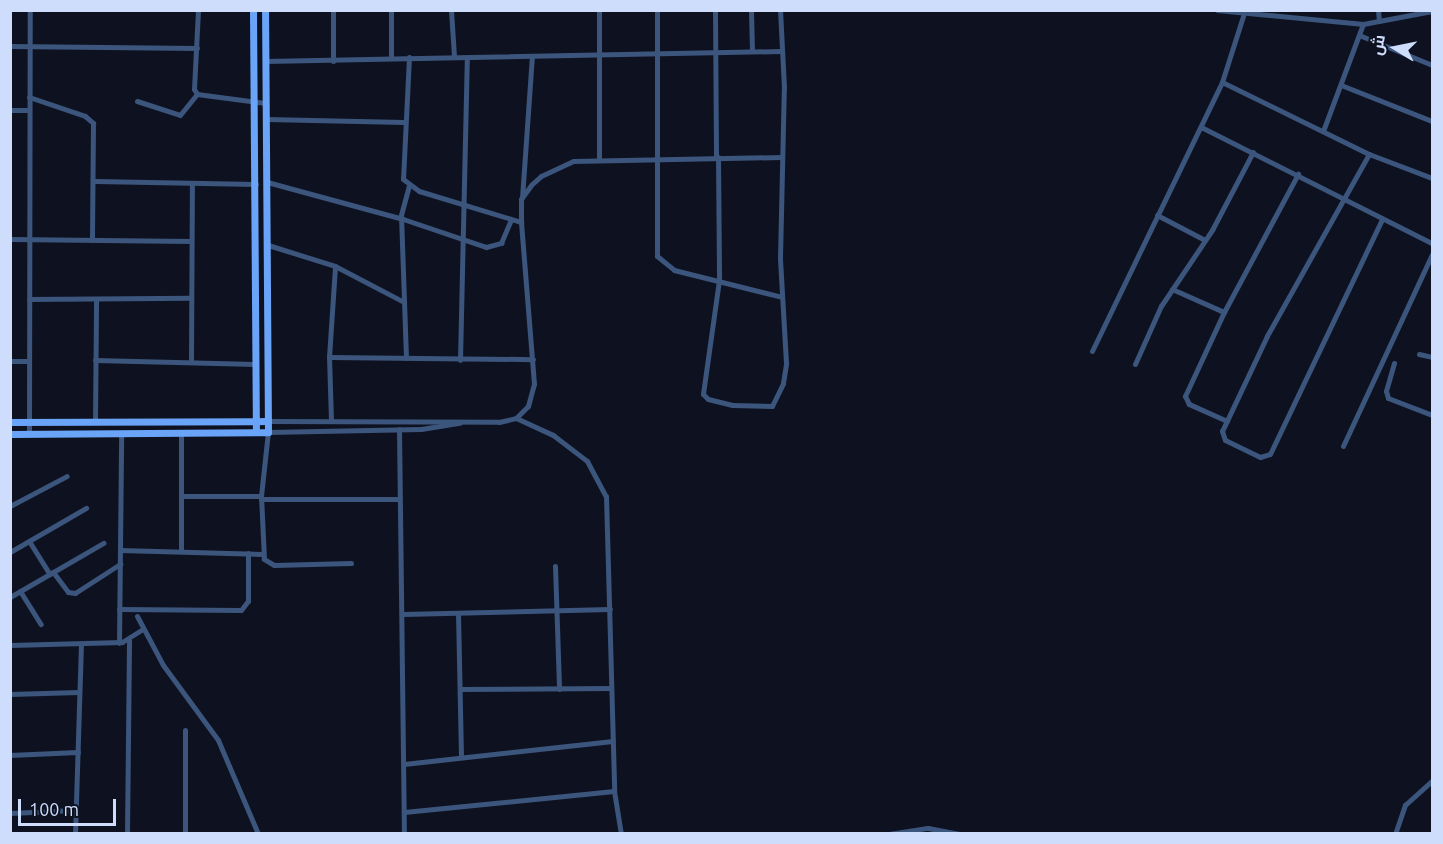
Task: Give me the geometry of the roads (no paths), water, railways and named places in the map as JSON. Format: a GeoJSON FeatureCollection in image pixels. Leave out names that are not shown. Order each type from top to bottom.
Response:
{"type":"FeatureCollection","features":[{"type":"Feature","properties":{"kind":"street"},"geometry":{"type":"LineString","coordinates":[[29,434],[30,10]]}},
{"type":"Feature","properties":{"kind":"street"},"geometry":{"type":"LineString","coordinates":[[137,101],[180,115],[197,94],[198,10]]}},
{"type":"Feature","properties":{"kind":"street"},"geometry":{"type":"LineString","coordinates":[[253,10],[256,432]]}},
{"type":"Feature","properties":{"kind":"street"},"geometry":{"type":"LineString","coordinates":[[265,10],[268,432],[261,497],[262,554],[268,564],[274,565],[351,563]]}},
{"type":"Feature","properties":{"kind":"street"},"geometry":{"type":"LineString","coordinates":[[333,10],[333,61]]}},
{"type":"Feature","properties":{"kind":"street"},"geometry":{"type":"LineString","coordinates":[[391,10],[391,58]]}},
{"type":"Feature","properties":{"kind":"street"},"geometry":{"type":"LineString","coordinates":[[451,10],[454,57]]}},
{"type":"Feature","properties":{"kind":"street"},"geometry":{"type":"LineString","coordinates":[[599,10],[599,160]]}},
{"type":"Feature","properties":{"kind":"street"},"geometry":{"type":"LineString","coordinates":[[657,10],[657,256],[667,268],[782,297]]}},
{"type":"Feature","properties":{"kind":"street"},"geometry":{"type":"LineString","coordinates":[[715,10],[719,280],[703,394],[708,399],[738,406],[772,406],[786,370],[782,297],[780,10]]}},
{"type":"Feature","properties":{"kind":"street"},"geometry":{"type":"LineString","coordinates":[[751,10],[752,51]]}},
{"type":"Feature","properties":{"kind":"street"},"geometry":{"type":"LineString","coordinates":[[1217,10],[1363,24],[1432,10]]}},
{"type":"Feature","properties":{"kind":"street"},"geometry":{"type":"LineString","coordinates":[[1301,10],[1301,19]]}},
{"type":"Feature","properties":{"kind":"street"},"geometry":{"type":"LineString","coordinates":[[1378,10],[1379,21]]}},
{"type":"Feature","properties":{"kind":"street"},"geometry":{"type":"LineString","coordinates":[[1092,351],[1222,82],[1245,13]]}},
{"type":"Feature","properties":{"kind":"street"},"geometry":{"type":"LineString","coordinates":[[1323,131],[1363,24]]}},
{"type":"Feature","properties":{"kind":"street"},"geometry":{"type":"LineString","coordinates":[[1359,35],[1432,65]]}},
{"type":"Feature","properties":{"kind":"street"},"geometry":{"type":"LineString","coordinates":[[10,46],[197,48]]}},
{"type":"Feature","properties":{"kind":"street"},"geometry":{"type":"LineString","coordinates":[[265,61],[781,51]]}},
{"type":"Feature","properties":{"kind":"street"},"geometry":{"type":"LineString","coordinates":[[516,418],[533,395],[533,359],[521,222],[532,56]]}},
{"type":"Feature","properties":{"kind":"street"},"geometry":{"type":"LineString","coordinates":[[409,57],[403,179],[409,186],[460,206],[521,222]]}},
{"type":"Feature","properties":{"kind":"street"},"geometry":{"type":"LineString","coordinates":[[460,360],[464,240],[460,206],[466,57]]}},
{"type":"Feature","properties":{"kind":"street"},"geometry":{"type":"LineString","coordinates":[[1222,82],[1369,154],[1432,178]]}},
{"type":"Feature","properties":{"kind":"street"},"geometry":{"type":"LineString","coordinates":[[1341,84],[1432,121]]}},
{"type":"Feature","properties":{"kind":"street"},"geometry":{"type":"LineString","coordinates":[[197,94],[265,103]]}},
{"type":"Feature","properties":{"kind":"street"},"geometry":{"type":"LineString","coordinates":[[29,97],[91,119],[95,129],[96,181],[92,240]]}},
{"type":"Feature","properties":{"kind":"street"},"geometry":{"type":"LineString","coordinates":[[10,110],[29,110]]}},
{"type":"Feature","properties":{"kind":"street"},"geometry":{"type":"LineString","coordinates":[[266,119],[405,122]]}},
{"type":"Feature","properties":{"kind":"street"},"geometry":{"type":"LineString","coordinates":[[1201,127],[1432,243]]}},
{"type":"Feature","properties":{"kind":"street"},"geometry":{"type":"LineString","coordinates":[[1135,364],[1172,289],[1206,240],[1253,152]]}},
{"type":"Feature","properties":{"kind":"street"},"geometry":{"type":"LineString","coordinates":[[1369,154],[1267,336],[1227,421],[1224,438],[1260,457],[1270,454],[1322,337],[1382,219]]}},
{"type":"Feature","properties":{"kind":"street"},"geometry":{"type":"LineString","coordinates":[[521,199],[541,176],[573,161],[782,156]]}},
{"type":"Feature","properties":{"kind":"street"},"geometry":{"type":"LineString","coordinates":[[1227,421],[1189,404],[1185,396],[1224,312],[1298,174]]}},
{"type":"Feature","properties":{"kind":"street"},"geometry":{"type":"LineString","coordinates":[[96,181],[256,184]]}},
{"type":"Feature","properties":{"kind":"street"},"geometry":{"type":"LineString","coordinates":[[267,182],[403,219],[464,240],[496,246],[506,235],[511,220]]}},
{"type":"Feature","properties":{"kind":"street"},"geometry":{"type":"LineString","coordinates":[[191,360],[192,183]]}},
{"type":"Feature","properties":{"kind":"street"},"geometry":{"type":"LineString","coordinates":[[406,358],[403,219],[409,186]]}},
{"type":"Feature","properties":{"kind":"street"},"geometry":{"type":"LineString","coordinates":[[1158,215],[1206,240]]}},
{"type":"Feature","properties":{"kind":"street"},"geometry":{"type":"LineString","coordinates":[[10,239],[191,241]]}},
{"type":"Feature","properties":{"kind":"street"},"geometry":{"type":"LineString","coordinates":[[268,245],[335,266],[404,302]]}},
{"type":"Feature","properties":{"kind":"street"},"geometry":{"type":"LineString","coordinates":[[1343,446],[1432,254]]}},
{"type":"Feature","properties":{"kind":"street"},"geometry":{"type":"LineString","coordinates":[[331,420],[329,357],[335,266]]}},
{"type":"Feature","properties":{"kind":"street"},"geometry":{"type":"LineString","coordinates":[[1172,289],[1224,312]]}},
{"type":"Feature","properties":{"kind":"street"},"geometry":{"type":"LineString","coordinates":[[29,299],[191,298]]}},
{"type":"Feature","properties":{"kind":"street"},"geometry":{"type":"LineString","coordinates":[[95,422],[96,300]]}},
{"type":"Feature","properties":{"kind":"street"},"geometry":{"type":"LineString","coordinates":[[1419,354],[1432,357]]}},
{"type":"Feature","properties":{"kind":"street"},"geometry":{"type":"LineString","coordinates":[[329,357],[533,359]]}},
{"type":"Feature","properties":{"kind":"street"},"geometry":{"type":"LineString","coordinates":[[95,360],[191,360],[256,364]]}},
{"type":"Feature","properties":{"kind":"street"},"geometry":{"type":"LineString","coordinates":[[10,361],[29,361]]}},
{"type":"Feature","properties":{"kind":"street"},"geometry":{"type":"LineString","coordinates":[[1394,363],[1386,391],[1388,399],[1432,415]]}},
{"type":"Feature","properties":{"kind":"street"},"geometry":{"type":"LineString","coordinates":[[10,434],[181,435],[399,429],[516,418],[553,435],[597,472],[608,510],[614,791],[621,834]]}},
{"type":"Feature","properties":{"kind":"street"},"geometry":{"type":"LineString","coordinates":[[10,422],[331,420],[465,422]]}},
{"type":"Feature","properties":{"kind":"street"},"geometry":{"type":"LineString","coordinates":[[399,429],[397,499],[403,614],[404,834]]}},
{"type":"Feature","properties":{"kind":"street"},"geometry":{"type":"LineString","coordinates":[[119,643],[121,435]]}},
{"type":"Feature","properties":{"kind":"street"},"geometry":{"type":"LineString","coordinates":[[181,435],[181,551]]}},
{"type":"Feature","properties":{"kind":"street"},"geometry":{"type":"LineString","coordinates":[[10,506],[68,476]]}},
{"type":"Feature","properties":{"kind":"street"},"geometry":{"type":"LineString","coordinates":[[181,496],[397,499]]}},
{"type":"Feature","properties":{"kind":"street"},"geometry":{"type":"LineString","coordinates":[[10,552],[86,508]]}},
{"type":"Feature","properties":{"kind":"street"},"geometry":{"type":"LineString","coordinates":[[29,541],[68,592],[75,592],[120,564]]}},
{"type":"Feature","properties":{"kind":"street"},"geometry":{"type":"LineString","coordinates":[[10,597],[103,543]]}},
{"type":"Feature","properties":{"kind":"street"},"geometry":{"type":"LineString","coordinates":[[120,550],[262,554]]}},
{"type":"Feature","properties":{"kind":"street"},"geometry":{"type":"LineString","coordinates":[[119,609],[241,610],[248,601],[248,553]]}},
{"type":"Feature","properties":{"kind":"street"},"geometry":{"type":"LineString","coordinates":[[555,566],[559,689]]}},
{"type":"Feature","properties":{"kind":"street"},"geometry":{"type":"LineString","coordinates":[[20,591],[41,624]]}},
{"type":"Feature","properties":{"kind":"street"},"geometry":{"type":"LineString","coordinates":[[403,614],[610,609]]}},
{"type":"Feature","properties":{"kind":"street"},"geometry":{"type":"LineString","coordinates":[[458,613],[461,757]]}},
{"type":"Feature","properties":{"kind":"street"},"geometry":{"type":"LineString","coordinates":[[137,616],[163,665],[218,740],[258,834]]}},
{"type":"Feature","properties":{"kind":"street"},"geometry":{"type":"LineString","coordinates":[[10,645],[119,643],[129,640],[143,629]]}},
{"type":"Feature","properties":{"kind":"street"},"geometry":{"type":"LineString","coordinates":[[127,834],[129,640]]}},
{"type":"Feature","properties":{"kind":"street"},"geometry":{"type":"LineString","coordinates":[[75,834],[81,644]]}},
{"type":"Feature","properties":{"kind":"street"},"geometry":{"type":"LineString","coordinates":[[460,689],[611,688]]}},
{"type":"Feature","properties":{"kind":"street"},"geometry":{"type":"LineString","coordinates":[[10,694],[80,692]]}},
{"type":"Feature","properties":{"kind":"street"},"geometry":{"type":"LineString","coordinates":[[185,729],[185,834]]}},
{"type":"Feature","properties":{"kind":"street"},"geometry":{"type":"LineString","coordinates":[[404,764],[613,741]]}},
{"type":"Feature","properties":{"kind":"street"},"geometry":{"type":"LineString","coordinates":[[10,754],[78,753]]}},
{"type":"Feature","properties":{"kind":"street"},"geometry":{"type":"LineString","coordinates":[[1395,834],[1405,805],[1432,781]]}},
{"type":"Feature","properties":{"kind":"street"},"geometry":{"type":"LineString","coordinates":[[404,812],[614,791]]}},
{"type":"Feature","properties":{"kind":"street"},"geometry":{"type":"LineString","coordinates":[[10,813],[76,810]]}},
{"type":"Feature","properties":{"kind":"street"},"geometry":{"type":"LineString","coordinates":[[889,834],[928,828],[960,834]]}}]}
